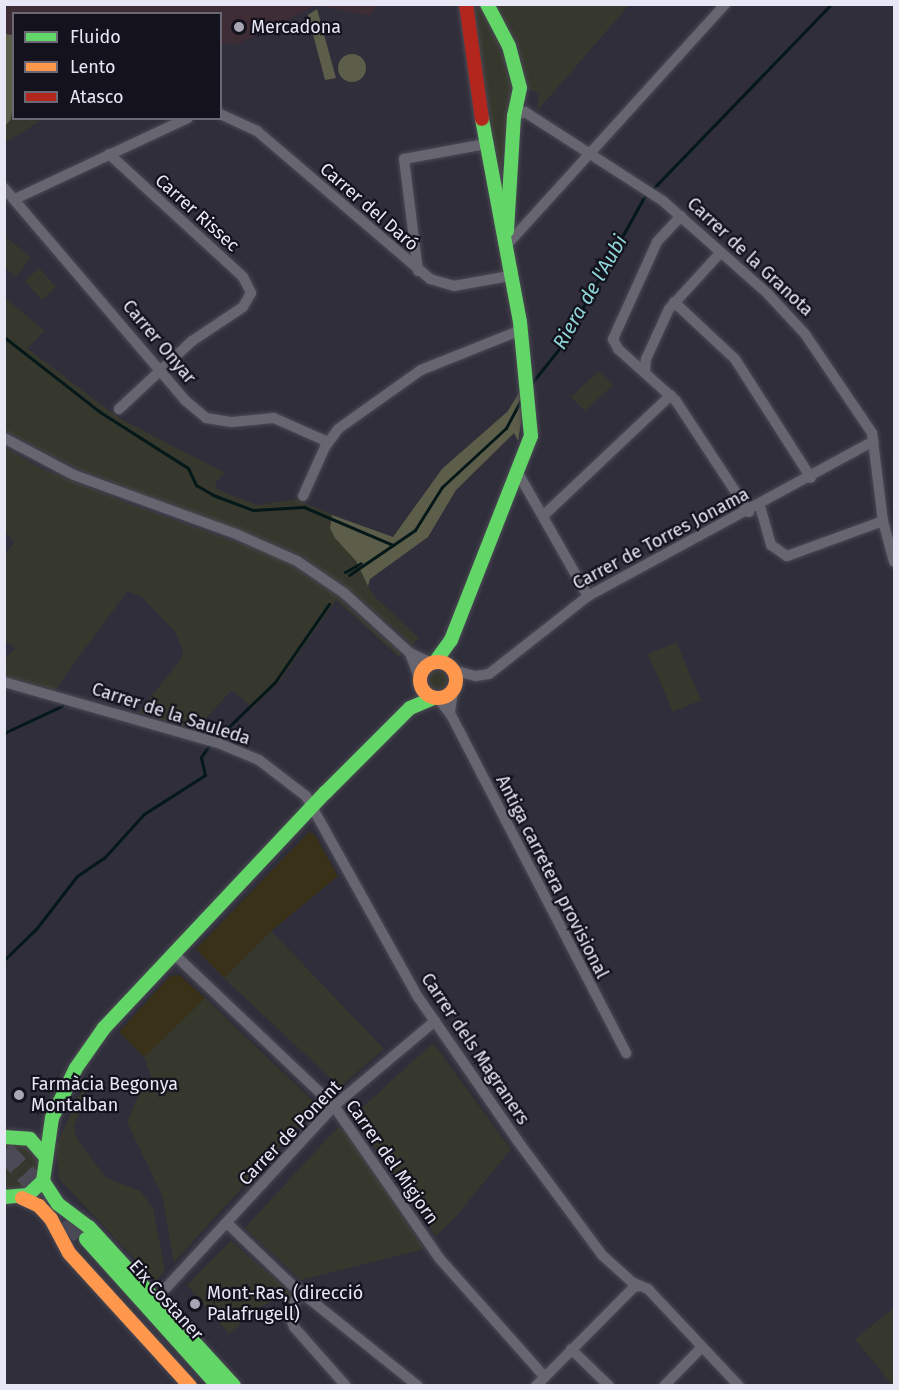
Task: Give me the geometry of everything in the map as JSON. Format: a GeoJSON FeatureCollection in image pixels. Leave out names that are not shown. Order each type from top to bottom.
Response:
{"type":"FeatureCollection","features":[{"type":"Feature","properties":{"kind":"main road"},"geometry":{"type":"LineString","coordinates":[[22,1198],[34,1192],[43,1181],[52,1118],[91,1045],[311,807],[410,708],[420,682],[451,640],[518,473],[531,436],[530,403],[521,330],[509,276],[486,144],[466,4]]}},
{"type":"Feature","properties":{"kind":"main road"},"geometry":{"type":"LineString","coordinates":[[487,4],[509,46],[517,102],[505,247]]}},
{"type":"Feature","properties":{"kind":"main road"},"geometry":{"type":"LineString","coordinates":[[410,708],[454,688],[451,640]]}},
{"type":"Feature","properties":{"kind":"main road"},"geometry":{"type":"LineString","coordinates":[[433,663],[451,668]]}},
{"type":"Feature","properties":{"kind":"main road"},"geometry":{"type":"LineString","coordinates":[[420,682],[436,698]]}},
{"type":"Feature","properties":{"kind":"main road"},"geometry":{"type":"LineString","coordinates":[[10,1135],[52,1118]]}},
{"type":"Feature","properties":{"kind":"main road"},"geometry":{"type":"LineString","coordinates":[[10,1135],[35,1143],[45,1156]]}},
{"type":"Feature","properties":{"kind":"main road"},"geometry":{"type":"LineString","coordinates":[[43,1181],[58,1204],[89,1227],[234,1386]]}},
{"type":"Feature","properties":{"kind":"main road"},"geometry":{"type":"LineString","coordinates":[[4,1197],[22,1198],[39,1206],[51,1219],[69,1253],[190,1386]]}},
{"type":"Feature","properties":{"kind":"main road","name":"Eix Costaner"},"geometry":{"type":"LineString","coordinates":[[203,1386],[83,1243],[218,1386]]}},
{"type":"Feature","properties":{"kind":"street"},"geometry":{"type":"LineString","coordinates":[[505,247],[586,154],[725,4]]}},
{"type":"Feature","properties":{"kind":"street"},"geometry":{"type":"LineString","coordinates":[[517,102],[521,112],[537,120]]}},
{"type":"Feature","properties":{"kind":"street"},"geometry":{"type":"LineString","coordinates":[[517,102],[537,120]]}},
{"type":"Feature","properties":{"kind":"street","name":"Carrer del Daró"},"geometry":{"type":"LineString","coordinates":[[222,115],[257,131],[418,271],[443,285],[509,276]]}},
{"type":"Feature","properties":{"kind":"street"},"geometry":{"type":"LineString","coordinates":[[15,200],[184,120]]}},
{"type":"Feature","properties":{"kind":"street","name":"Carrer de la Granota"},"geometry":{"type":"LineString","coordinates":[[537,120],[681,216],[768,294],[816,347],[874,441]]}},
{"type":"Feature","properties":{"kind":"street"},"geometry":{"type":"LineString","coordinates":[[418,271],[404,159],[486,144]]}},
{"type":"Feature","properties":{"kind":"street","name":"Carrer Rissec"},"geometry":{"type":"LineString","coordinates":[[109,154],[243,277],[251,293],[248,301],[160,368]]}},
{"type":"Feature","properties":{"kind":"street","name":"Carrer Onyar"},"geometry":{"type":"LineString","coordinates":[[4,188],[186,401],[206,418],[232,422],[274,418],[328,442]]}},
{"type":"Feature","properties":{"kind":"street"},"geometry":{"type":"LineString","coordinates":[[681,216],[657,242],[614,330],[618,349],[671,395],[749,512]]}},
{"type":"Feature","properties":{"kind":"street"},"geometry":{"type":"LineString","coordinates":[[645,372],[645,359],[674,302],[721,252]]}},
{"type":"Feature","properties":{"kind":"street"},"geometry":{"type":"LineString","coordinates":[[674,302],[735,359],[811,478]]}},
{"type":"Feature","properties":{"kind":"street"},"geometry":{"type":"LineString","coordinates":[[303,496],[328,442],[338,429],[421,370],[521,330]]}},
{"type":"Feature","properties":{"kind":"street"},"geometry":{"type":"LineString","coordinates":[[119,409],[160,368]]}},
{"type":"Feature","properties":{"kind":"street"},"geometry":{"type":"LineString","coordinates":[[543,516],[671,395]]}},
{"type":"Feature","properties":{"kind":"street"},"geometry":{"type":"LineString","coordinates":[[4,438],[74,475],[252,540],[297,561],[344,593],[410,653],[419,668],[420,682]]}},
{"type":"Feature","properties":{"kind":"street"},"geometry":{"type":"LineString","coordinates":[[874,441],[884,526],[894,561]]}},
{"type":"Feature","properties":{"kind":"street","name":"Carrer de Torres Jonama"},"geometry":{"type":"LineString","coordinates":[[454,688],[471,675],[489,674],[588,596],[749,512],[874,441]]}},
{"type":"Feature","properties":{"kind":"street"},"geometry":{"type":"LineString","coordinates":[[518,473],[588,596]]}},
{"type":"Feature","properties":{"kind":"street"},"geometry":{"type":"LineString","coordinates":[[759,506],[771,545],[788,556],[884,526]]}},
{"type":"Feature","properties":{"kind":"street"},"geometry":{"type":"LineString","coordinates":[[410,653],[433,663]]}},
{"type":"Feature","properties":{"kind":"street"},"geometry":{"type":"LineString","coordinates":[[451,668],[471,675]]}},
{"type":"Feature","properties":{"kind":"street","name":"Carrer de la Sauleda"},"geometry":{"type":"LineString","coordinates":[[4,682],[214,741],[278,772],[306,796],[311,807]]}},
{"type":"Feature","properties":{"kind":"street"},"geometry":{"type":"LineString","coordinates":[[451,715],[454,688]]}},
{"type":"Feature","properties":{"kind":"street","name":"Antiga carretera provisional"},"geometry":{"type":"LineString","coordinates":[[436,698],[451,715],[626,1053]]}},
{"type":"Feature","properties":{"kind":"street","name":"Carrer dels Magraners"},"geometry":{"type":"LineString","coordinates":[[311,807],[435,1022],[516,1140],[602,1255],[641,1286],[739,1386]]}},
{"type":"Feature","properties":{"kind":"street","name":"Carrer del Migjorn"},"geometry":{"type":"LineString","coordinates":[[174,954],[334,1106],[440,1259],[544,1376]]}},
{"type":"Feature","properties":{"kind":"street","name":"Carrer de Ponent"},"geometry":{"type":"LineString","coordinates":[[166,1288],[334,1106],[435,1022]]}},
{"type":"Feature","properties":{"kind":"street"},"geometry":{"type":"LineString","coordinates":[[227,1223],[299,1290],[418,1386]]}},
{"type":"Feature","properties":{"kind":"street"},"geometry":{"type":"LineString","coordinates":[[536,1386],[634,1287],[641,1286]]}},
{"type":"Feature","properties":{"kind":"street"},"geometry":{"type":"LineString","coordinates":[[299,1290],[291,1316],[294,1327],[346,1386]]}},
{"type":"Feature","properties":{"kind":"street"},"geometry":{"type":"LineString","coordinates":[[664,1386],[702,1347]]}},
{"type":"Feature","properties":{"kind":"street"},"geometry":{"type":"LineString","coordinates":[[571,1349],[609,1386]]}},
{"type":"Feature","properties":{"kind":"shaded area"},"geometry":{"type":"Polygon","coordinates":[[[4,5],[317,5],[238,44],[222,43],[222,12],[12,12],[12,35],[5,34],[4,5]]]}},
{"type":"Feature","properties":{"kind":"shaded area"},"geometry":{"type":"Polygon","coordinates":[[[317,5],[376,5],[370,16],[317,5]]]}},
{"type":"Feature","properties":{"kind":"shaded area"},"geometry":{"type":"Polygon","coordinates":[[[472,5],[482,5],[498,32],[512,87],[500,177],[472,5]]]}},
{"type":"Feature","properties":{"kind":"shaded area"},"geometry":{"type":"Polygon","coordinates":[[[494,5],[629,5],[537,111],[539,94],[528,89],[517,43],[494,5]]]}},
{"type":"Feature","properties":{"kind":"shaded area"},"geometry":{"type":"Polygon","coordinates":[[[12,112],[12,120],[40,121],[5,143],[4,126],[11,119],[12,112]]]}},
{"type":"Feature","properties":{"kind":"shaded area"},"geometry":{"type":"Polygon","coordinates":[[[4,236],[31,257],[16,277],[5,267],[4,236]]]}},
{"type":"Feature","properties":{"kind":"shaded area"},"geometry":{"type":"Polygon","coordinates":[[[39,268],[56,287],[42,300],[25,281],[39,268]]]}},
{"type":"Feature","properties":{"kind":"shaded area"},"geometry":{"type":"Polygon","coordinates":[[[4,297],[45,331],[27,348],[119,418],[225,473],[216,482],[215,487],[220,491],[258,505],[296,499],[332,515],[373,595],[419,638],[413,645],[351,591],[298,554],[78,469],[5,431],[4,297]]]}},
{"type":"Feature","properties":{"kind":"shaded area"},"geometry":{"type":"Polygon","coordinates":[[[599,371],[613,385],[585,411],[571,397],[599,371]]]}},
{"type":"Feature","properties":{"kind":"shaded area"},"geometry":{"type":"Polygon","coordinates":[[[5,447],[38,467],[127,503],[276,556],[329,589],[402,654],[399,657],[336,600],[281,679],[253,708],[232,690],[195,729],[138,713],[181,659],[183,651],[176,633],[143,598],[127,591],[55,690],[5,676],[5,659],[15,648],[5,641],[5,554],[15,542],[5,532],[5,447]]]}},
{"type":"Feature","properties":{"kind":"shaded area"},"geometry":{"type":"Polygon","coordinates":[[[676,642],[701,700],[673,712],[648,654],[676,642]]]}},
{"type":"Feature","properties":{"kind":"shaded area"},"geometry":{"type":"Polygon","coordinates":[[[438,670],[445,673],[448,680],[445,687],[438,690],[431,687],[428,680],[431,673],[438,670]]]}},
{"type":"Feature","properties":{"kind":"shaded area"},"geometry":{"type":"Polygon","coordinates":[[[271,931],[384,1049],[340,1087],[224,978],[271,931]]]}},
{"type":"Feature","properties":{"kind":"shaded area"},"geometry":{"type":"Polygon","coordinates":[[[205,998],[311,1099],[315,1108],[174,1262],[162,1195],[127,1122],[142,1087],[151,1076],[144,1057],[205,998]]]}},
{"type":"Feature","properties":{"kind":"shaded area"},"geometry":{"type":"Polygon","coordinates":[[[433,1043],[511,1149],[454,1219],[436,1236],[353,1116],[433,1043]]]}},
{"type":"Feature","properties":{"kind":"shaded area"},"geometry":{"type":"Polygon","coordinates":[[[83,1087],[86,1090],[74,1127],[77,1139],[105,1177],[140,1191],[153,1208],[165,1271],[156,1281],[59,1179],[56,1146],[83,1087]]]}},
{"type":"Feature","properties":{"kind":"shaded area"},"geometry":{"type":"Polygon","coordinates":[[[338,1127],[345,1131],[425,1249],[301,1280],[245,1228],[338,1127]]]}},
{"type":"Feature","properties":{"kind":"shaded area"},"geometry":{"type":"Polygon","coordinates":[[[22,1143],[33,1151],[39,1162],[37,1178],[29,1188],[5,1191],[5,1145],[22,1143]]]}},
{"type":"Feature","properties":{"kind":"shaded area"},"geometry":{"type":"Polygon","coordinates":[[[231,1241],[293,1295],[287,1308],[279,1298],[260,1307],[229,1334],[187,1285],[231,1241]]]}},
{"type":"Feature","properties":{"kind":"shaded area"},"geometry":{"type":"Polygon","coordinates":[[[894,1308],[894,1385],[893,1386],[855,1339],[894,1308]]]}},
{"type":"Feature","properties":{"kind":"green space"},"geometry":{"type":"Polygon","coordinates":[[[317,9],[336,78],[325,80],[308,15],[317,9]]]}},
{"type":"Feature","properties":{"kind":"green space"},"geometry":{"type":"Polygon","coordinates":[[[5,34],[12,35],[12,112],[11,119],[5,126],[5,34]]]}},
{"type":"Feature","properties":{"kind":"green space"},"geometry":{"type":"Polygon","coordinates":[[[352,54],[362,58],[366,68],[362,78],[352,82],[342,78],[338,68],[342,58],[352,54]]]}},
{"type":"Feature","properties":{"kind":"green space"},"geometry":{"type":"Polygon","coordinates":[[[520,391],[523,411],[518,441],[514,433],[456,490],[428,537],[370,579],[368,586],[356,561],[335,538],[330,528],[332,515],[393,537],[442,469],[508,411],[520,391]]]}},
{"type":"Feature","properties":{"kind":"sand"},"geometry":{"type":"Polygon","coordinates":[[[309,832],[315,835],[338,876],[271,931],[224,978],[196,949],[309,832]]]}},
{"type":"Feature","properties":{"kind":"sand"},"geometry":{"type":"Polygon","coordinates":[[[179,975],[205,998],[144,1057],[119,1032],[170,976],[179,975]]]}},
{"type":"Feature","properties":{"kind":"waterway","name":"Riera de l'Aubi"},"geometry":{"type":"LineString","coordinates":[[531,384],[562,345],[643,199],[831,4]]}},
{"type":"Feature","properties":{"kind":"waterway"},"geometry":{"type":"LineString","coordinates":[[4,337],[100,412],[188,468],[196,485],[213,495],[253,510],[304,507],[393,545]]}},
{"type":"Feature","properties":{"kind":"waterway","name":"Riera de l'Aubi"},"geometry":{"type":"LineString","coordinates":[[349,575],[415,530],[442,487],[506,428],[521,400]]}},
{"type":"Feature","properties":{"kind":"waterway","name":"Riera de l'Aubi"},"geometry":{"type":"LineString","coordinates":[[345,572],[361,563]]}},
{"type":"Feature","properties":{"kind":"waterway"},"geometry":{"type":"LineString","coordinates":[[215,740],[275,682],[329,604]]}},
{"type":"Feature","properties":{"kind":"waterway"},"geometry":{"type":"LineString","coordinates":[[4,733],[62,706]]}},
{"type":"Feature","properties":{"kind":"waterway"},"geometry":{"type":"LineString","coordinates":[[4,960],[36,929],[77,876],[104,858],[144,814],[205,775],[201,757],[210,744]]}},
{"type":"Feature","properties":{"kind":"tunnel"},"geometry":{"type":"LineString","coordinates":[[4,1150],[86,1239]]}},
{"type":"Feature","properties":{"kind":"traffic: fast"},"geometry":{"type":"LineString","coordinates":[[487,4],[509,46],[520,88],[514,116],[507,231]]}},
{"type":"Feature","properties":{"kind":"traffic: fast"},"geometry":{"type":"LineString","coordinates":[[435,662],[451,640],[531,436],[520,322],[482,119]]}},
{"type":"Feature","properties":{"kind":"traffic: fast"},"geometry":{"type":"LineString","coordinates":[[4,1197],[28,1195],[43,1181],[52,1118],[76,1068],[104,1028],[325,793],[410,708],[434,698]]}},
{"type":"Feature","properties":{"kind":"traffic: fast"},"geometry":{"type":"LineString","coordinates":[[4,1137],[30,1139],[45,1156]]}},
{"type":"Feature","properties":{"kind":"traffic: fast"},"geometry":{"type":"LineString","coordinates":[[43,1181],[58,1204],[89,1227],[234,1386]]}},
{"type":"Feature","properties":{"kind":"traffic: fast"},"geometry":{"type":"LineString","coordinates":[[86,1239],[218,1386]]}},
{"type":"Feature","properties":{"kind":"traffic: slow"},"geometry":{"type":"LineString","coordinates":[[438,662],[451,667],[456,680],[451,693],[438,698],[425,693],[420,680],[425,667],[438,662]]}},
{"type":"Feature","properties":{"kind":"traffic: slow"},"geometry":{"type":"LineString","coordinates":[[22,1198],[39,1206],[51,1219],[69,1253],[190,1386]]}},
{"type":"Feature","properties":{"kind":"traffic: jam"},"geometry":{"type":"LineString","coordinates":[[466,4],[482,119]]}},
{"type":"Feature","properties":{"kind":"place","name":"Mercadona"},"geometry":{"type":"Point","coordinates":[239,27]}},
{"type":"Feature","properties":{"kind":"place","name":"Farmàcia Begonya Montalban"},"geometry":{"type":"Point","coordinates":[19,1095]}},
{"type":"Feature","properties":{"kind":"place","name":"Mont-Ras, (direcció Palafrugell)"},"geometry":{"type":"Point","coordinates":[195,1304]}}]}
